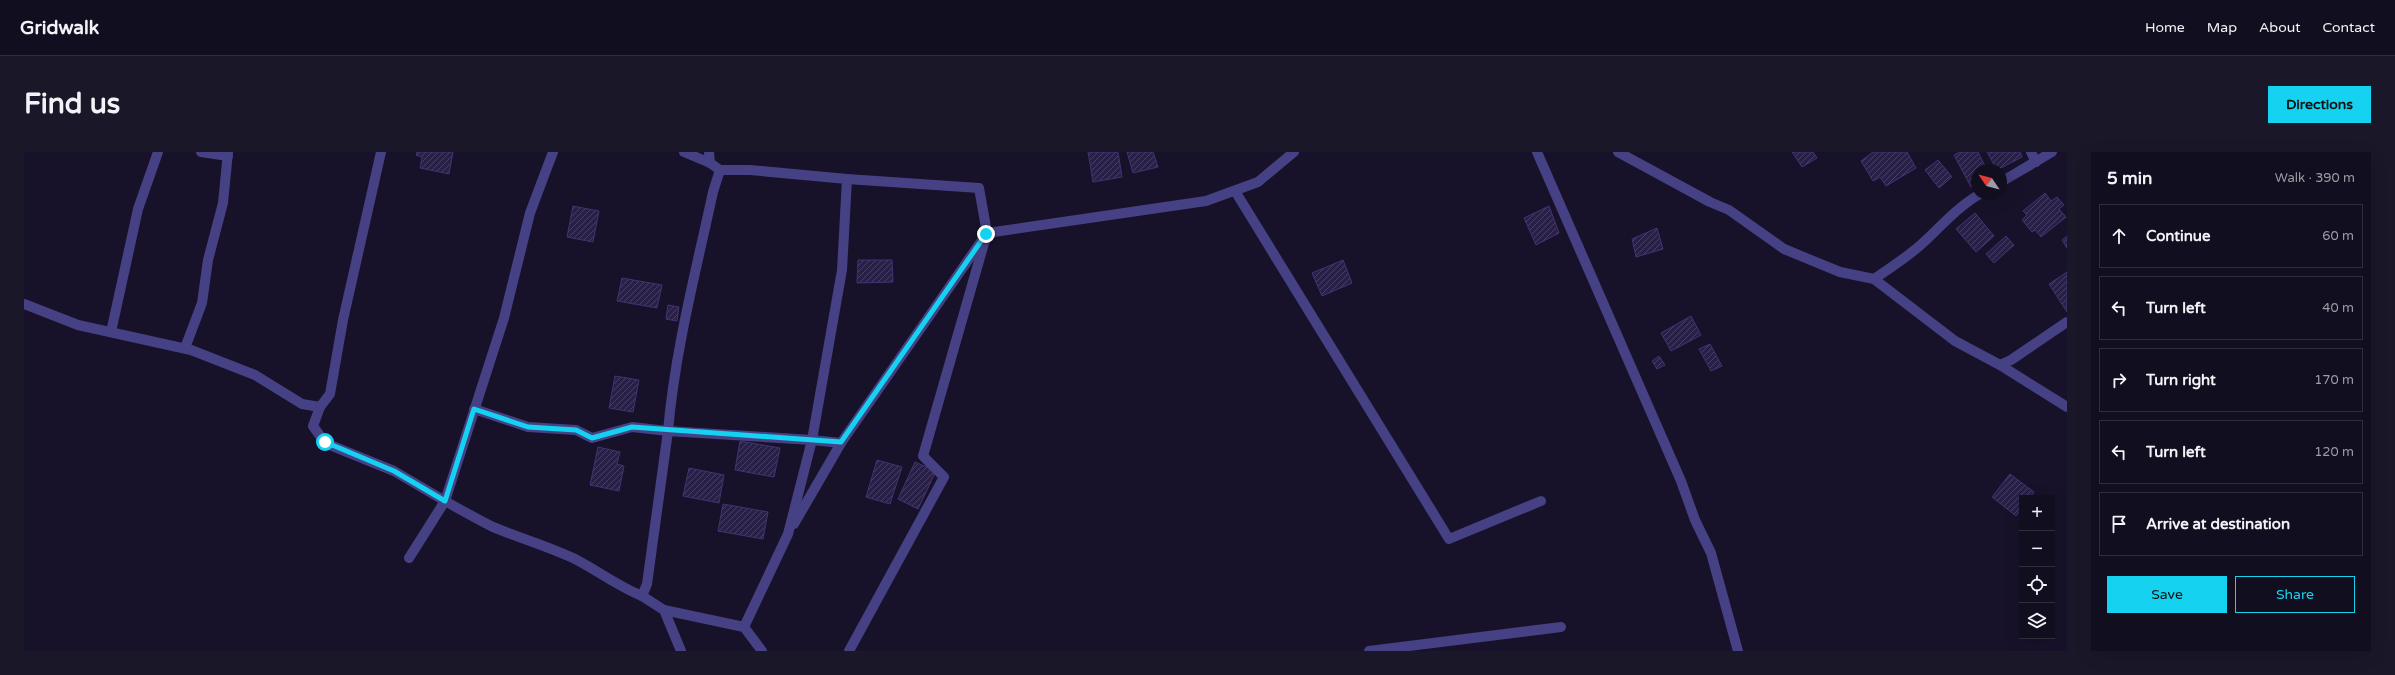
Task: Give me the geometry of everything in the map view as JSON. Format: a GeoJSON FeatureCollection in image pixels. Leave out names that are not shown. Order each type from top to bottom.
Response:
{"type":"FeatureCollection","features":[{"type":"Feature","properties":{"kind":"street"},"geometry":{"type":"LineString","coordinates":[[111,332],[138,209],[158,152]]}},
{"type":"Feature","properties":{"kind":"street"},"geometry":{"type":"LineString","coordinates":[[185,348],[202,303],[208,260],[223,203],[228,154],[201,152]]}},
{"type":"Feature","properties":{"kind":"street"},"geometry":{"type":"LineString","coordinates":[[382,152],[343,320],[330,394],[320,408],[313,426],[325,442],[394,471],[445,501],[493,526],[530,539],[573,558],[606,576],[620,587],[642,596],[664,610],[744,627],[762,651]]}},
{"type":"Feature","properties":{"kind":"street"},"geometry":{"type":"LineString","coordinates":[[409,558],[445,501],[504,318],[530,213],[553,152]]}},
{"type":"Feature","properties":{"kind":"street"},"geometry":{"type":"LineString","coordinates":[[684,152],[710,163],[720,170],[750,170],[848,179],[979,188],[986,234],[923,456],[944,477],[849,651]]}},
{"type":"Feature","properties":{"kind":"street"},"geometry":{"type":"LineString","coordinates":[[710,152],[710,163]]}},
{"type":"Feature","properties":{"kind":"street"},"geometry":{"type":"LineString","coordinates":[[744,627],[788,534],[841,442],[986,234],[1206,201],[1258,182],[1294,152]]}},
{"type":"Feature","properties":{"kind":"street"},"geometry":{"type":"LineString","coordinates":[[1537,152],[1681,482],[1695,520],[1711,553],[1738,651]]}},
{"type":"Feature","properties":{"kind":"street"},"geometry":{"type":"LineString","coordinates":[[1618,152],[1710,202],[1729,210],[1784,249],[1840,272],[1874,279],[1955,341],[2000,365],[2067,407]]}},
{"type":"Feature","properties":{"kind":"street"},"geometry":{"type":"LineString","coordinates":[[2031,152],[2036,162]]}},
{"type":"Feature","properties":{"kind":"street"},"geometry":{"type":"LineString","coordinates":[[2007,179],[2052,152]]}},
{"type":"Feature","properties":{"kind":"street"},"geometry":{"type":"LineString","coordinates":[[642,596],[647,584],[668,431],[671,394],[713,192],[720,170]]}},
{"type":"Feature","properties":{"kind":"street"},"geometry":{"type":"LineString","coordinates":[[788,534],[812,440],[842,270],[848,179]]}},
{"type":"Feature","properties":{"kind":"street"},"geometry":{"type":"LineString","coordinates":[[1235,190],[1449,539],[1541,501]]}},
{"type":"Feature","properties":{"kind":"street"},"geometry":{"type":"LineString","coordinates":[[1874,279],[1926,241],[1942,223],[1971,199]]}},
{"type":"Feature","properties":{"kind":"street"},"geometry":{"type":"LineString","coordinates":[[24,304],[78,325],[185,348],[255,375],[302,404],[320,408]]}},
{"type":"Feature","properties":{"kind":"street"},"geometry":{"type":"LineString","coordinates":[[2000,365],[2011,360],[2067,322]]}},
{"type":"Feature","properties":{"kind":"street"},"geometry":{"type":"LineString","coordinates":[[474,409],[528,427],[576,430],[592,438],[632,427],[668,431],[841,442]]}},
{"type":"Feature","properties":{"kind":"street"},"geometry":{"type":"LineString","coordinates":[[664,610],[681,651]]}},
{"type":"Feature","properties":{"kind":"street"},"geometry":{"type":"LineString","coordinates":[[1369,651],[1561,627]]}},
{"type":"Feature","properties":{"kind":"building"},"geometry":{"type":"Polygon","coordinates":[[[417,152],[453,152],[449,174],[420,168],[422,157],[416,155],[417,152]]]}},
{"type":"Feature","properties":{"kind":"building"},"geometry":{"type":"Polygon","coordinates":[[[1088,152],[1118,152],[1122,177],[1093,182],[1088,152]]]}},
{"type":"Feature","properties":{"kind":"building"},"geometry":{"type":"Polygon","coordinates":[[[1127,152],[1153,152],[1158,167],[1133,173],[1127,152]]]}},
{"type":"Feature","properties":{"kind":"building"},"geometry":{"type":"Polygon","coordinates":[[[1792,152],[1813,152],[1817,158],[1802,167],[1792,152]]]}},
{"type":"Feature","properties":{"kind":"building"},"geometry":{"type":"Polygon","coordinates":[[[1873,152],[1907,152],[1916,168],[1886,186],[1880,177],[1873,181],[1861,161],[1873,152]]]}},
{"type":"Feature","properties":{"kind":"building"},"geometry":{"type":"Polygon","coordinates":[[[1960,152],[1978,152],[1984,164],[1971,164],[1971,187],[1954,155],[1960,152]]]}},
{"type":"Feature","properties":{"kind":"building"},"geometry":{"type":"Polygon","coordinates":[[[1987,152],[2020,152],[2022,157],[2007,165],[1994,164],[1987,152]]]}},
{"type":"Feature","properties":{"kind":"building"},"geometry":{"type":"Polygon","coordinates":[[[1938,160],[1952,177],[1939,188],[1925,170],[1938,160]]]}},
{"type":"Feature","properties":{"kind":"building"},"geometry":{"type":"Polygon","coordinates":[[[2045,193],[2051,201],[2057,197],[2064,205],[2059,209],[2066,217],[2041,237],[2035,230],[2032,232],[2022,220],[2027,215],[2023,211],[2045,193]]]}},
{"type":"Feature","properties":{"kind":"building"},"geometry":{"type":"Polygon","coordinates":[[[573,206],[599,211],[593,242],[567,237],[573,206]]]}},
{"type":"Feature","properties":{"kind":"building"},"geometry":{"type":"Polygon","coordinates":[[[1549,206],[1559,233],[1536,245],[1524,218],[1549,206]]]}},
{"type":"Feature","properties":{"kind":"building"},"geometry":{"type":"Polygon","coordinates":[[[1975,213],[1994,236],[1976,252],[1956,229],[1975,213]]]}},
{"type":"Feature","properties":{"kind":"building"},"geometry":{"type":"Polygon","coordinates":[[[1657,228],[1663,249],[1636,257],[1632,239],[1657,228]]]}},
{"type":"Feature","properties":{"kind":"building"},"geometry":{"type":"Polygon","coordinates":[[[2006,236],[2014,245],[1994,263],[1986,254],[2006,236]]]}},
{"type":"Feature","properties":{"kind":"building"},"geometry":{"type":"Polygon","coordinates":[[[2067,236],[2067,248],[2062,240],[2067,236]]]}},
{"type":"Feature","properties":{"kind":"building"},"geometry":{"type":"Polygon","coordinates":[[[858,260],[892,260],[893,282],[857,283],[858,260]]]}},
{"type":"Feature","properties":{"kind":"building"},"geometry":{"type":"Polygon","coordinates":[[[1343,260],[1352,283],[1322,296],[1312,273],[1343,260]]]}},
{"type":"Feature","properties":{"kind":"building"},"geometry":{"type":"Polygon","coordinates":[[[2067,272],[2067,312],[2049,284],[2067,272]]]}},
{"type":"Feature","properties":{"kind":"building"},"geometry":{"type":"Polygon","coordinates":[[[622,278],[662,285],[657,308],[617,301],[622,278]]]}},
{"type":"Feature","properties":{"kind":"building"},"geometry":{"type":"Polygon","coordinates":[[[668,305],[679,307],[677,321],[666,319],[668,305]]]}},
{"type":"Feature","properties":{"kind":"building"},"geometry":{"type":"Polygon","coordinates":[[[1691,316],[1701,335],[1671,351],[1661,333],[1691,316]]]}},
{"type":"Feature","properties":{"kind":"building"},"geometry":{"type":"Polygon","coordinates":[[[1710,344],[1722,366],[1711,371],[1699,349],[1710,344]]]}},
{"type":"Feature","properties":{"kind":"building"},"geometry":{"type":"Polygon","coordinates":[[[1659,356],[1665,365],[1657,369],[1652,361],[1659,356]]]}},
{"type":"Feature","properties":{"kind":"building"},"geometry":{"type":"Polygon","coordinates":[[[615,376],[639,380],[633,412],[609,408],[615,376]]]}},
{"type":"Feature","properties":{"kind":"building"},"geometry":{"type":"Polygon","coordinates":[[[740,441],[780,448],[774,477],[735,470],[740,441]]]}},
{"type":"Feature","properties":{"kind":"building"},"geometry":{"type":"Polygon","coordinates":[[[598,447],[620,452],[617,464],[624,466],[619,491],[590,485],[598,447]]]}},
{"type":"Feature","properties":{"kind":"building"},"geometry":{"type":"Polygon","coordinates":[[[877,460],[902,467],[890,504],[866,497],[877,460]]]}},
{"type":"Feature","properties":{"kind":"building"},"geometry":{"type":"Polygon","coordinates":[[[915,462],[936,471],[918,509],[898,499],[915,462]]]}},
{"type":"Feature","properties":{"kind":"building"},"geometry":{"type":"Polygon","coordinates":[[[689,468],[724,475],[719,503],[683,496],[689,468]]]}},
{"type":"Feature","properties":{"kind":"building"},"geometry":{"type":"Polygon","coordinates":[[[2010,474],[2034,492],[2032,495],[2019,495],[2019,512],[2016,516],[1992,497],[2010,474]]]}},
{"type":"Feature","properties":{"kind":"building"},"geometry":{"type":"Polygon","coordinates":[[[723,504],[768,512],[763,539],[718,531],[723,504]]]}},
{"type":"Feature","properties":{"kind":"route"},"geometry":{"type":"LineString","coordinates":[[325,442],[394,471],[445,501],[474,409],[528,427],[576,430],[592,438],[632,427],[668,431],[841,442],[986,234]]}}]}
